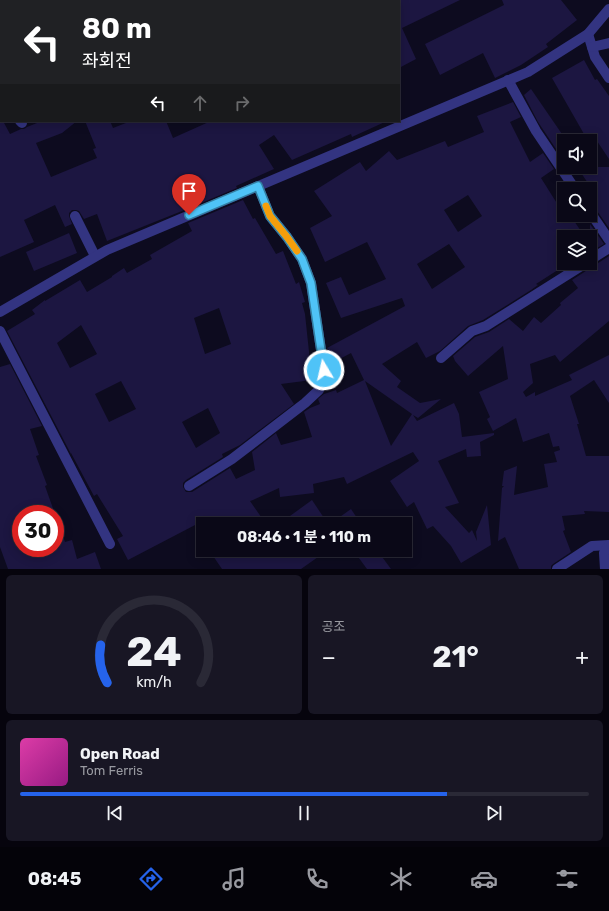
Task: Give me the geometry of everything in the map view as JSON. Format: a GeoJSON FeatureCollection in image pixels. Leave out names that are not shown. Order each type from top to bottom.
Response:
{"type":"FeatureCollection","features":[{"type":"Feature","properties":{"kind":"street"},"geometry":{"type":"LineString","coordinates":[[606,0],[609,4]]}},
{"type":"Feature","properties":{"kind":"street"},"geometry":{"type":"LineString","coordinates":[[0,312],[95,256],[114,247],[528,72],[588,34],[609,9]]}},
{"type":"Feature","properties":{"kind":"street"},"geometry":{"type":"LineString","coordinates":[[588,34],[595,57],[609,78]]}},
{"type":"Feature","properties":{"kind":"street"},"geometry":{"type":"LineString","coordinates":[[592,47],[609,43]]}},
{"type":"Feature","properties":{"kind":"street"},"geometry":{"type":"LineString","coordinates":[[508,80],[536,131],[570,182]]}},
{"type":"Feature","properties":{"kind":"street"},"geometry":{"type":"LineString","coordinates":[[189,486],[232,459],[305,403],[319,390],[324,370],[311,283],[302,259],[270,216],[258,186]]}},
{"type":"Feature","properties":{"kind":"street"},"geometry":{"type":"LineString","coordinates":[[75,216],[95,256]]}},
{"type":"Feature","properties":{"kind":"street"},"geometry":{"type":"LineString","coordinates":[[597,222],[609,240]]}},
{"type":"Feature","properties":{"kind":"street"},"geometry":{"type":"LineString","coordinates":[[597,256],[609,248]]}},
{"type":"Feature","properties":{"kind":"street"},"geometry":{"type":"LineString","coordinates":[[441,358],[472,331],[486,326],[575,270]]}},
{"type":"Feature","properties":{"kind":"street"},"geometry":{"type":"LineString","coordinates":[[0,331],[110,544]]}},
{"type":"Feature","properties":{"kind":"street"},"geometry":{"type":"LineString","coordinates":[[557,569],[592,546],[609,545]]}},
{"type":"Feature","properties":{"kind":"street"},"geometry":{"type":"LineString","coordinates":[[605,569],[604,553],[609,545]]}},
{"type":"Feature","properties":{"kind":"building"},"geometry":{"type":"Polygon","coordinates":[[[400,0],[460,0],[402,28],[416,59],[400,67],[400,0]]]}},
{"type":"Feature","properties":{"kind":"building"},"geometry":{"type":"Polygon","coordinates":[[[502,0],[561,0],[577,20],[546,44],[548,47],[521,65],[495,78],[483,53],[440,75],[425,44],[504,5],[502,0]]]}},
{"type":"Feature","properties":{"kind":"building"},"geometry":{"type":"Polygon","coordinates":[[[584,60],[595,80],[597,79],[609,96],[609,159],[597,141],[597,134],[584,134],[552,78],[584,60]]]}},
{"type":"Feature","properties":{"kind":"building"},"geometry":{"type":"Polygon","coordinates":[[[531,89],[562,134],[557,134],[557,150],[538,122],[524,95],[531,89]]]}},
{"type":"Feature","properties":{"kind":"building"},"geometry":{"type":"Polygon","coordinates":[[[513,102],[521,117],[510,122],[530,162],[543,153],[554,169],[541,178],[557,203],[557,222],[575,222],[580,230],[557,230],[558,270],[536,284],[538,285],[531,290],[483,320],[468,326],[440,351],[426,358],[417,342],[382,364],[401,381],[397,387],[420,403],[441,399],[418,418],[413,415],[417,421],[454,403],[459,414],[462,437],[494,433],[494,435],[480,442],[481,456],[467,457],[466,449],[438,461],[459,503],[445,507],[469,533],[472,530],[477,541],[476,532],[487,505],[491,545],[461,563],[451,546],[433,526],[427,529],[414,502],[407,507],[390,481],[419,461],[413,452],[347,484],[344,477],[313,484],[314,493],[280,497],[279,488],[250,501],[261,517],[196,517],[196,525],[128,560],[117,539],[123,536],[97,494],[94,496],[7,331],[35,314],[32,310],[45,300],[80,280],[87,292],[124,268],[127,273],[152,259],[150,255],[192,231],[188,223],[243,200],[253,219],[255,218],[276,254],[283,251],[296,284],[299,282],[305,302],[302,303],[305,314],[312,380],[281,384],[294,404],[240,445],[222,454],[223,457],[186,480],[183,483],[183,487],[186,492],[192,492],[230,468],[236,479],[255,470],[252,452],[276,433],[281,445],[312,437],[304,412],[320,404],[318,399],[324,394],[336,390],[337,393],[364,380],[351,353],[334,362],[327,348],[405,306],[402,298],[341,318],[326,283],[341,277],[349,295],[386,279],[367,242],[325,262],[310,228],[332,216],[314,191],[360,162],[366,171],[389,151],[397,160],[445,141],[448,147],[484,132],[477,116],[513,102]],[[468,195],[444,210],[458,232],[482,216],[468,195]],[[449,244],[417,264],[432,289],[465,267],[449,244]],[[219,308],[194,318],[205,354],[231,344],[219,308]],[[81,325],[57,343],[70,368],[97,354],[81,325]],[[121,381],[95,394],[109,422],[136,409],[121,381]],[[365,381],[391,446],[412,414],[365,381]],[[208,408],[182,422],[196,448],[220,433],[208,408]]]}},
{"type":"Feature","properties":{"kind":"building"},"geometry":{"type":"Polygon","coordinates":[[[0,122],[4,122],[10,134],[40,122],[76,122],[62,133],[36,143],[51,177],[97,158],[93,149],[96,148],[85,122],[110,122],[113,128],[128,122],[166,122],[173,138],[209,122],[385,122],[352,137],[351,134],[292,160],[274,135],[259,145],[274,169],[236,186],[237,188],[107,241],[97,214],[84,219],[79,211],[72,210],[69,213],[69,216],[72,224],[65,227],[55,205],[24,220],[34,242],[0,257],[0,122]]]}},
{"type":"Feature","properties":{"kind":"building"},"geometry":{"type":"Polygon","coordinates":[[[597,167],[609,167],[609,228],[597,211],[597,182],[587,182],[582,174],[597,174],[597,167]]]}},
{"type":"Feature","properties":{"kind":"building"},"geometry":{"type":"Polygon","coordinates":[[[590,224],[594,230],[590,230],[590,224]]]}},
{"type":"Feature","properties":{"kind":"building"},"geometry":{"type":"Polygon","coordinates":[[[69,233],[77,253],[34,271],[26,252],[69,233]]]}},
{"type":"Feature","properties":{"kind":"building"},"geometry":{"type":"Polygon","coordinates":[[[597,234],[604,244],[597,248],[597,234]]]}},
{"type":"Feature","properties":{"kind":"building"},"geometry":{"type":"Polygon","coordinates":[[[609,256],[609,321],[560,362],[555,355],[530,364],[533,383],[523,392],[526,397],[535,392],[535,396],[572,380],[569,375],[609,355],[609,403],[594,380],[570,396],[579,424],[577,424],[586,456],[609,456],[609,512],[584,511],[585,514],[562,516],[565,530],[563,531],[571,552],[553,564],[551,569],[519,569],[505,537],[498,541],[502,488],[504,486],[502,486],[504,471],[517,466],[514,495],[548,487],[544,464],[557,462],[554,452],[560,450],[559,446],[553,447],[549,433],[523,442],[516,418],[493,431],[487,419],[490,417],[479,392],[508,379],[503,346],[468,376],[455,361],[453,356],[475,337],[489,332],[509,319],[523,331],[534,317],[541,323],[561,305],[560,303],[578,288],[572,280],[587,270],[597,270],[597,264],[609,256]]]}},
{"type":"Feature","properties":{"kind":"building"},"geometry":{"type":"Polygon","coordinates":[[[10,364],[42,426],[30,429],[39,455],[36,456],[47,485],[45,486],[52,505],[12,505],[12,557],[64,557],[64,539],[65,542],[72,540],[77,559],[95,552],[101,569],[8,569],[0,547],[0,367],[10,364]]]}},
{"type":"Feature","properties":{"kind":"building"},"geometry":{"type":"Polygon","coordinates":[[[312,500],[323,517],[289,517],[312,500]]]}},
{"type":"Feature","properties":{"kind":"building"},"geometry":{"type":"Polygon","coordinates":[[[351,509],[356,517],[340,517],[351,509]]]}},
{"type":"Feature","properties":{"kind":"building"},"geometry":{"type":"Polygon","coordinates":[[[214,557],[318,557],[301,569],[222,569],[214,557]]]}},
{"type":"Feature","properties":{"kind":"building"},"geometry":{"type":"Polygon","coordinates":[[[358,557],[382,557],[391,569],[367,569],[358,557]]]}},
{"type":"Feature","properties":{"kind":"slow traffic"},"geometry":{"type":"LineString","coordinates":[[266,206],[270,216],[297,251]]}},
{"type":"Feature","properties":{"kind":"route"},"geometry":{"type":"LineString","coordinates":[[189,215],[258,186],[270,216],[302,259],[311,283],[324,370]]}}]}
